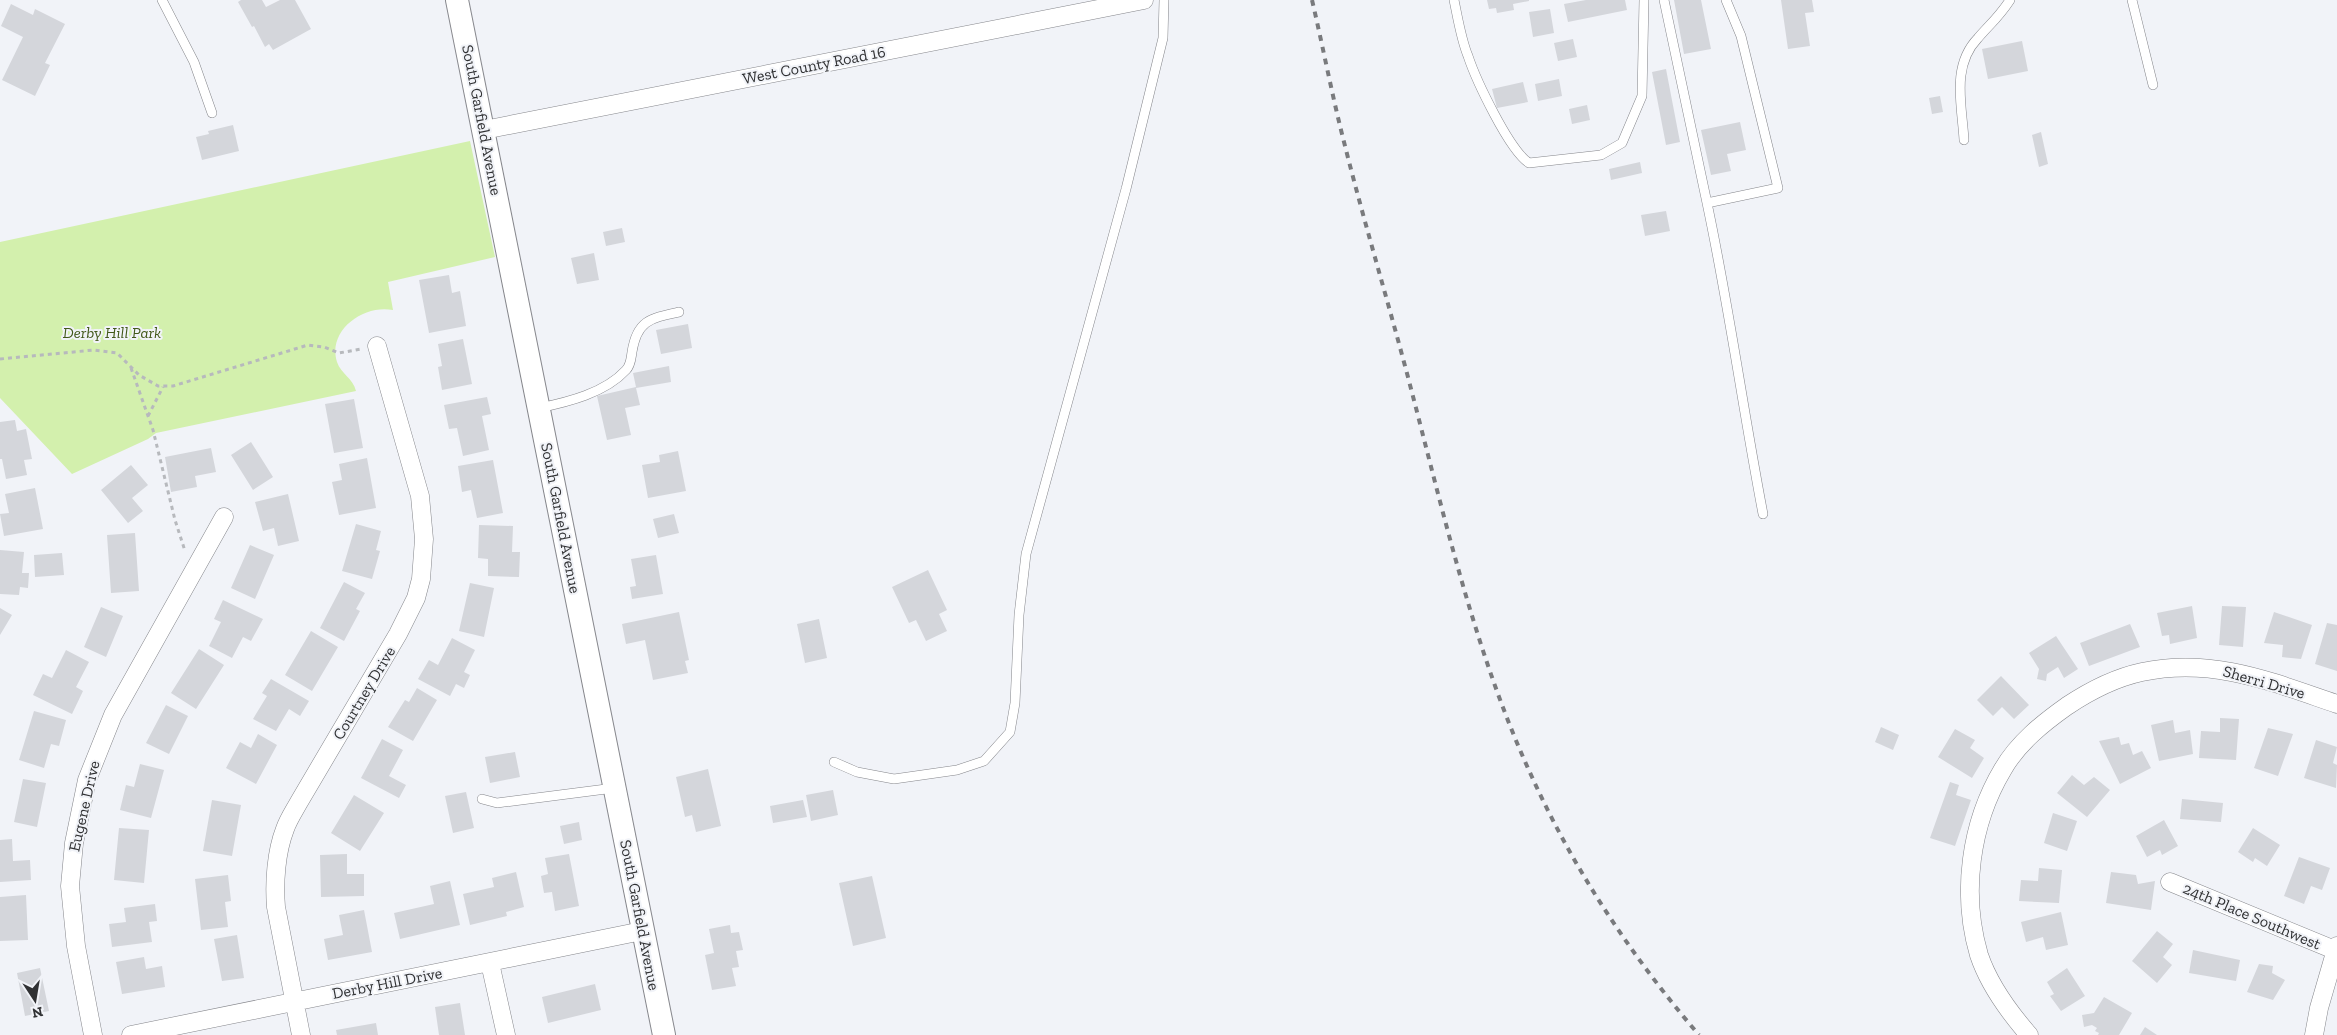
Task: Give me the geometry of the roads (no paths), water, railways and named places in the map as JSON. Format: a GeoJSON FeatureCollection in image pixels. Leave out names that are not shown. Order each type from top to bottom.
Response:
{"type":"FeatureCollection","features":[{"type":"Feature","properties":{"kind":"street","name":"South Garfield Avenue"},"geometry":{"type":"LineString","coordinates":[[457,0],[664,1035]]}},
{"type":"Feature","properties":{"kind":"street","name":"West County Road 16"},"geometry":{"type":"LineString","coordinates":[[484,130],[1144,0]]}},
{"type":"Feature","properties":{"kind":"street","name":"Courtney Drive"},"geometry":{"type":"LineString","coordinates":[[301,1035],[276,907],[275,891],[280,843],[285,829],[398,634],[416,598],[420,579],[424,539],[420,496],[376,346]]}},
{"type":"Feature","properties":{"kind":"street","name":"Eugene Drive"},"geometry":{"type":"LineString","coordinates":[[93,1035],[76,946],[70,886],[74,843],[85,789],[93,761],[113,715],[224,517]]}},
{"type":"Feature","properties":{"kind":"street","name":"Sherri Drive"},"geometry":{"type":"LineString","coordinates":[[2029,1035],[2000,997],[1988,976],[1980,956],[1970,910],[1971,866],[1986,800],[2004,768],[2025,741],[2048,719],[2091,690],[2115,679],[2167,668],[2214,668],[2243,673],[2337,704]]}},
{"type":"Feature","properties":{"kind":"street","name":"24th Place Southwest"},"geometry":{"type":"LineString","coordinates":[[2170,882],[2336,949]]}},
{"type":"Feature","properties":{"kind":"street","name":"Derby Hill Drive"},"geometry":{"type":"LineString","coordinates":[[131,1035],[642,931]]}},
{"type":"Feature","properties":{"kind":"street"},"geometry":{"type":"LineString","coordinates":[[2314,1035],[2319,1008],[2336,949]]}},
{"type":"Feature","properties":{"kind":"street"},"geometry":{"type":"LineString","coordinates":[[490,963],[506,1035]]}},
{"type":"Feature","properties":{"kind":"lane"},"geometry":{"type":"LineString","coordinates":[[162,0],[194,62],[212,112]]}},
{"type":"Feature","properties":{"kind":"lane"},"geometry":{"type":"LineString","coordinates":[[834,762],[857,772],[894,779],[957,770],[984,761],[1010,732],[1015,703],[1019,616],[1026,554],[1130,170],[1163,38],[1164,0]]}},
{"type":"Feature","properties":{"kind":"lane"},"geometry":{"type":"LineString","coordinates":[[1454,0],[1468,57],[1499,121],[1522,158],[1529,162],[1602,155],[1622,143],[1642,96],[1644,0]]}},
{"type":"Feature","properties":{"kind":"lane"},"geometry":{"type":"LineString","coordinates":[[1664,0],[1721,270],[1736,367],[1763,514]]}},
{"type":"Feature","properties":{"kind":"lane"},"geometry":{"type":"LineString","coordinates":[[1707,203],[1778,188],[1741,36],[1726,0]]}},
{"type":"Feature","properties":{"kind":"lane"},"geometry":{"type":"LineString","coordinates":[[1964,140],[1960,92],[1961,69],[1967,52],[1977,38],[1999,18],[2010,0]]}},
{"type":"Feature","properties":{"kind":"lane"},"geometry":{"type":"LineString","coordinates":[[2132,0],[2153,85]]}},
{"type":"Feature","properties":{"kind":"lane"},"geometry":{"type":"LineString","coordinates":[[539,408],[567,402],[611,382],[626,370],[630,364],[640,326],[656,317],[679,312]]}},
{"type":"Feature","properties":{"kind":"lane"},"geometry":{"type":"LineString","coordinates":[[482,799],[497,802],[614,788]]}},
{"type":"Feature","properties":{"kind":"railway"},"geometry":{"type":"LineString","coordinates":[[1312,0],[1335,107],[1352,172],[1462,582],[1494,682],[1532,777],[1566,846],[1628,944],[1699,1035]]}},
{"type":"Feature","properties":{"kind":"park label","name":"Derby Hill Park"},"geometry":{"type":"Point","coordinates":[112,332]}}]}
